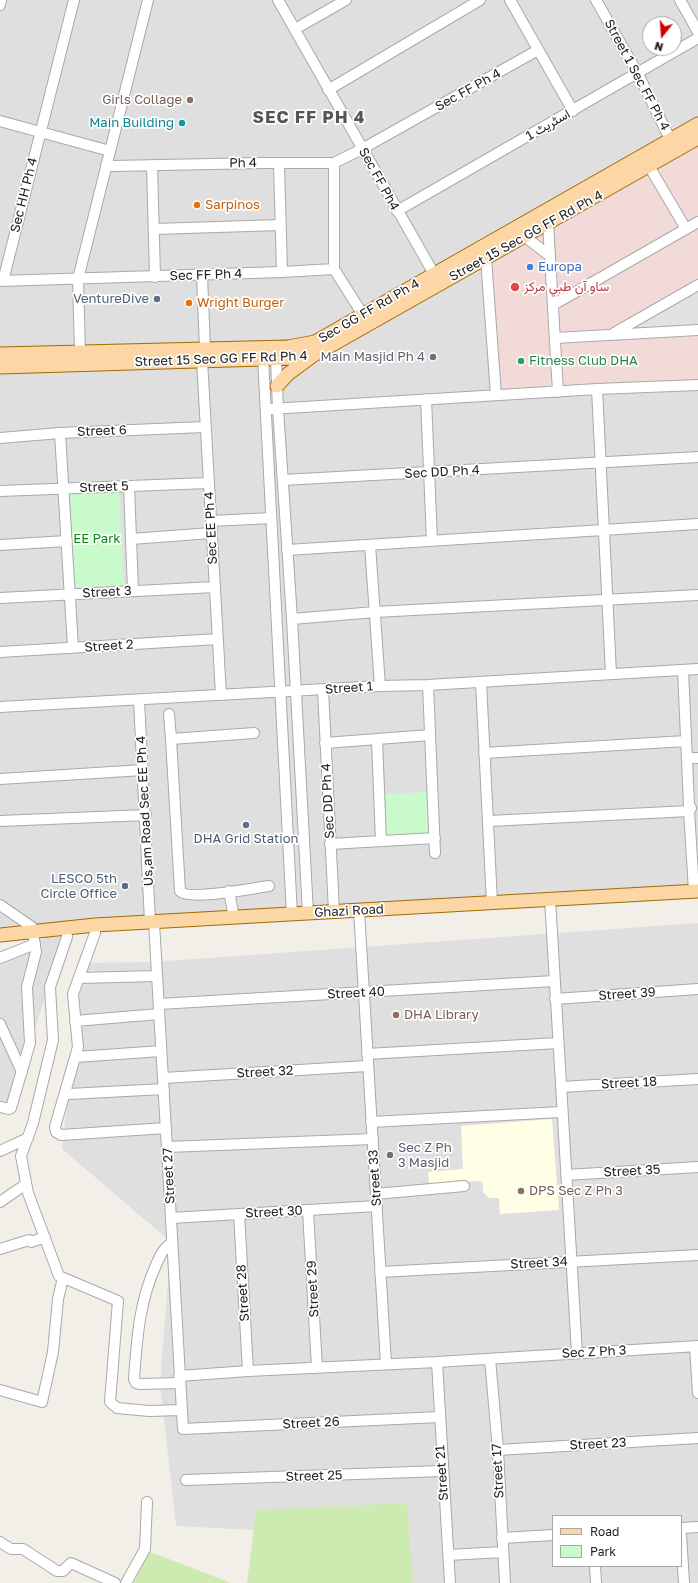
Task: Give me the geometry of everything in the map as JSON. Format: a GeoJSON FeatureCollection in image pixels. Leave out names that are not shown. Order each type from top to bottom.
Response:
{"type":"FeatureCollection","features":[{"type":"Feature","properties":{"kind":"main road","name":"Sec GG FF Rd Ph 4"},"geometry":{"type":"LineString","coordinates":[[0,354],[80,352],[204,354],[288,347],[315,342],[434,274],[519,234],[674,145],[698,124]]}},
{"type":"Feature","properties":{"kind":"main road","name":"Street 15 Sec GG FF Rd Ph 4"},"geometry":{"type":"LineString","coordinates":[[0,367],[204,354],[270,358],[314,355],[486,258],[519,234],[548,223],[649,166],[674,145],[698,138]]}},
{"type":"Feature","properties":{"kind":"main road"},"geometry":{"type":"LineString","coordinates":[[277,386],[288,374],[314,355]]}},
{"type":"Feature","properties":{"kind":"main road","name":"Ghazi Road"},"geometry":{"type":"LineString","coordinates":[[0,935],[34,937],[66,927],[696,891]]}},
{"type":"Feature","properties":{"kind":"street"},"geometry":{"type":"LineString","coordinates":[[0,5],[1,0]]}},
{"type":"Feature","properties":{"kind":"street","name":"Sec HH Ph 4"},"geometry":{"type":"LineString","coordinates":[[1,281],[74,0]]}},
{"type":"Feature","properties":{"kind":"street"},"geometry":{"type":"LineString","coordinates":[[80,352],[78,279],[148,0]]}},
{"type":"Feature","properties":{"kind":"street","name":"Sec FF Ph4"},"geometry":{"type":"LineString","coordinates":[[278,0],[434,274]]}},
{"type":"Feature","properties":{"kind":"street"},"geometry":{"type":"LineString","coordinates":[[294,29],[346,0]]}},
{"type":"Feature","properties":{"kind":"street"},"geometry":{"type":"LineString","coordinates":[[328,90],[480,0]]}},
{"type":"Feature","properties":{"kind":"street"},"geometry":{"type":"LineString","coordinates":[[510,0],[573,111]]}},
{"type":"Feature","properties":{"kind":"street","name":"Street 1 Sec FF Ph 4"},"geometry":{"type":"LineString","coordinates":[[596,0],[638,74],[674,145]]}},
{"type":"Feature","properties":{"kind":"street"},"geometry":{"type":"LineString","coordinates":[[680,0],[698,32]]}},
{"type":"Feature","properties":{"kind":"street","name":"اسٹریٹ 1"},"geometry":{"type":"LineString","coordinates":[[397,211],[638,74],[698,38]]}},
{"type":"Feature","properties":{"kind":"street","name":"Sec FF Ph 4"},"geometry":{"type":"LineString","coordinates":[[334,163],[362,149],[538,50]]}},
{"type":"Feature","properties":{"kind":"street"},"geometry":{"type":"LineString","coordinates":[[0,121],[110,152]]}},
{"type":"Feature","properties":{"kind":"street"},"geometry":{"type":"LineString","coordinates":[[334,163],[336,264],[334,269],[363,315]]}},
{"type":"Feature","properties":{"kind":"street","name":"Ph 4"},"geometry":{"type":"LineString","coordinates":[[106,165],[334,163]]}},
{"type":"Feature","properties":{"kind":"street"},"geometry":{"type":"LineString","coordinates":[[279,164],[282,272]]}},
{"type":"Feature","properties":{"kind":"street"},"geometry":{"type":"LineString","coordinates":[[152,165],[155,277]]}},
{"type":"Feature","properties":{"kind":"street"},"geometry":{"type":"LineString","coordinates":[[649,166],[686,229]]}},
{"type":"Feature","properties":{"kind":"street"},"geometry":{"type":"LineString","coordinates":[[552,305],[698,222]]}},
{"type":"Feature","properties":{"kind":"street"},"geometry":{"type":"LineString","coordinates":[[548,223],[558,392]]}},
{"type":"Feature","properties":{"kind":"street"},"geometry":{"type":"LineString","coordinates":[[154,229],[280,225]]}},
{"type":"Feature","properties":{"kind":"street"},"geometry":{"type":"LineString","coordinates":[[519,234],[550,256]]}},
{"type":"Feature","properties":{"kind":"street"},"geometry":{"type":"LineString","coordinates":[[486,258],[496,395]]}},
{"type":"Feature","properties":{"kind":"street","name":"Sec FF Ph 4"},"geometry":{"type":"LineString","coordinates":[[1,281],[155,277],[334,269]]}},
{"type":"Feature","properties":{"kind":"street","name":"Sec EE Ph 4"},"geometry":{"type":"LineString","coordinates":[[202,275],[205,426],[221,695]]}},
{"type":"Feature","properties":{"kind":"street"},"geometry":{"type":"LineString","coordinates":[[614,333],[698,285]]}},
{"type":"Feature","properties":{"kind":"street"},"geometry":{"type":"LineString","coordinates":[[555,338],[614,333],[698,330]]}},
{"type":"Feature","properties":{"kind":"street"},"geometry":{"type":"LineString","coordinates":[[270,358],[277,386],[292,619],[308,913]]}},
{"type":"Feature","properties":{"kind":"street"},"geometry":{"type":"LineString","coordinates":[[270,358],[265,410],[292,915]]}},
{"type":"Feature","properties":{"kind":"street"},"geometry":{"type":"LineString","coordinates":[[265,410],[597,389],[698,385]]}},
{"type":"Feature","properties":{"kind":"street"},"geometry":{"type":"LineString","coordinates":[[597,389],[602,462],[611,674]]}},
{"type":"Feature","properties":{"kind":"street"},"geometry":{"type":"LineString","coordinates":[[426,400],[432,541]]}},
{"type":"Feature","properties":{"kind":"street","name":"Street 6"},"geometry":{"type":"LineString","coordinates":[[0,438],[60,433],[205,426]]}},
{"type":"Feature","properties":{"kind":"street"},"geometry":{"type":"LineString","coordinates":[[60,433],[73,648]]}},
{"type":"Feature","properties":{"kind":"street","name":"Sec DD Ph 4"},"geometry":{"type":"LineString","coordinates":[[283,480],[698,457]]}},
{"type":"Feature","properties":{"kind":"street","name":"Street 5"},"geometry":{"type":"LineString","coordinates":[[0,491],[208,483]]}},
{"type":"Feature","properties":{"kind":"street"},"geometry":{"type":"LineString","coordinates":[[129,486],[133,590]]}},
{"type":"Feature","properties":{"kind":"street"},"geometry":{"type":"LineString","coordinates":[[211,521],[271,518]]}},
{"type":"Feature","properties":{"kind":"street"},"geometry":{"type":"LineString","coordinates":[[287,550],[698,524]]}},
{"type":"Feature","properties":{"kind":"street"},"geometry":{"type":"LineString","coordinates":[[131,539],[211,533]]}},
{"type":"Feature","properties":{"kind":"street"},"geometry":{"type":"LineString","coordinates":[[0,545],[67,541]]}},
{"type":"Feature","properties":{"kind":"street"},"geometry":{"type":"LineString","coordinates":[[370,545],[380,686]]}},
{"type":"Feature","properties":{"kind":"street","name":"Street 3"},"geometry":{"type":"LineString","coordinates":[[0,598],[215,587]]}},
{"type":"Feature","properties":{"kind":"street"},"geometry":{"type":"LineString","coordinates":[[292,619],[375,612],[608,601],[698,594]]}},
{"type":"Feature","properties":{"kind":"street","name":"Street 2"},"geometry":{"type":"LineString","coordinates":[[0,652],[218,639]]}},
{"type":"Feature","properties":{"kind":"street","name":"Street 1"},"geometry":{"type":"LineString","coordinates":[[0,708],[698,669]]}},
{"type":"Feature","properties":{"kind":"street"},"geometry":{"type":"LineString","coordinates":[[683,670],[687,758],[693,776],[692,809],[696,891]]}},
{"type":"Feature","properties":{"kind":"street"},"geometry":{"type":"LineString","coordinates":[[481,682],[492,903]]}},
{"type":"Feature","properties":{"kind":"street"},"geometry":{"type":"LineString","coordinates":[[428,685],[435,853]]}},
{"type":"Feature","properties":{"kind":"street","name":"Sec DD Ph 4"},"geometry":{"type":"LineString","coordinates":[[323,690],[334,911]]}},
{"type":"Feature","properties":{"kind":"street","name":"Us,am Road Sec EE Ph 4"},"geometry":{"type":"LineString","coordinates":[[139,700],[152,922]]}},
{"type":"Feature","properties":{"kind":"street"},"geometry":{"type":"LineString","coordinates":[[169,714],[180,891],[185,894],[229,892],[269,886]]}},
{"type":"Feature","properties":{"kind":"street"},"geometry":{"type":"LineString","coordinates":[[171,739],[254,733]]}},
{"type":"Feature","properties":{"kind":"street"},"geometry":{"type":"LineString","coordinates":[[325,743],[430,735]]}},
{"type":"Feature","properties":{"kind":"street"},"geometry":{"type":"LineString","coordinates":[[377,739],[381,841]]}},
{"type":"Feature","properties":{"kind":"street"},"geometry":{"type":"LineString","coordinates":[[484,753],[686,740]]}},
{"type":"Feature","properties":{"kind":"street"},"geometry":{"type":"LineString","coordinates":[[687,758],[698,758]]}},
{"type":"Feature","properties":{"kind":"street"},"geometry":{"type":"LineString","coordinates":[[0,778],[143,770]]}},
{"type":"Feature","properties":{"kind":"street"},"geometry":{"type":"LineString","coordinates":[[489,821],[692,809]]}},
{"type":"Feature","properties":{"kind":"street"},"geometry":{"type":"LineString","coordinates":[[0,821],[146,815]]}},
{"type":"Feature","properties":{"kind":"street"},"geometry":{"type":"LineString","coordinates":[[330,844],[435,838]]}},
{"type":"Feature","properties":{"kind":"street"},"geometry":{"type":"LineString","coordinates":[[229,892],[234,918]]}},
{"type":"Feature","properties":{"kind":"street"},"geometry":{"type":"LineString","coordinates":[[550,899],[561,1087],[561,1112],[576,1352]]}},
{"type":"Feature","properties":{"kind":"street"},"geometry":{"type":"LineString","coordinates":[[0,905],[29,924],[34,937],[35,957],[27,987],[30,1043],[11,1108],[9,1110],[0,1107]]}},
{"type":"Feature","properties":{"kind":"street","name":"Street 33"},"geometry":{"type":"LineString","coordinates":[[359,910],[365,992],[367,1066],[386,1364]]}},
{"type":"Feature","properties":{"kind":"street","name":"Street 27"},"geometry":{"type":"LineString","coordinates":[[152,922],[164,1090],[183,1429]]}},
{"type":"Feature","properties":{"kind":"street"},"geometry":{"type":"LineString","coordinates":[[95,925],[95,933],[73,994],[78,1048],[55,1127],[56,1132],[60,1135],[166,1128]]}},
{"type":"Feature","properties":{"kind":"street"},"geometry":{"type":"LineString","coordinates":[[66,927],[67,937],[50,987],[54,1040],[44,1082],[28,1138],[21,1156],[26,1184],[59,1276],[118,1301],[112,1358],[110,1402],[117,1408],[150,1411],[181,1410]]}},
{"type":"Feature","properties":{"kind":"street"},"geometry":{"type":"LineString","coordinates":[[0,958],[34,937]]}},
{"type":"Feature","properties":{"kind":"street"},"geometry":{"type":"LineString","coordinates":[[80,978],[157,976]]}},
{"type":"Feature","properties":{"kind":"street","name":"Street 40"},"geometry":{"type":"LineString","coordinates":[[75,1021],[159,1009],[365,992],[554,981]]}},
{"type":"Feature","properties":{"kind":"street","name":"Street 39"},"geometry":{"type":"LineString","coordinates":[[555,999],[698,989]]}},
{"type":"Feature","properties":{"kind":"street"},"geometry":{"type":"LineString","coordinates":[[0,1024],[22,1072]]}},
{"type":"Feature","properties":{"kind":"street"},"geometry":{"type":"LineString","coordinates":[[367,1054],[558,1043]]}},
{"type":"Feature","properties":{"kind":"street"},"geometry":{"type":"LineString","coordinates":[[76,1057],[161,1051]]}},
{"type":"Feature","properties":{"kind":"street","name":"Street 32"},"geometry":{"type":"LineString","coordinates":[[163,1078],[367,1066]]}},
{"type":"Feature","properties":{"kind":"street","name":"Street 18"},"geometry":{"type":"LineString","coordinates":[[561,1087],[698,1079]]}},
{"type":"Feature","properties":{"kind":"street"},"geometry":{"type":"LineString","coordinates":[[66,1093],[164,1090]]}},
{"type":"Feature","properties":{"kind":"street"},"geometry":{"type":"LineString","coordinates":[[371,1122],[561,1112]]}},
{"type":"Feature","properties":{"kind":"street"},"geometry":{"type":"LineString","coordinates":[[0,1151],[28,1138]]}},
{"type":"Feature","properties":{"kind":"street"},"geometry":{"type":"LineString","coordinates":[[167,1147],[372,1138]]}},
{"type":"Feature","properties":{"kind":"street","name":"Street 35"},"geometry":{"type":"LineString","coordinates":[[566,1175],[698,1167]]}},
{"type":"Feature","properties":{"kind":"street"},"geometry":{"type":"LineString","coordinates":[[0,1202],[26,1184]]}},
{"type":"Feature","properties":{"kind":"street"},"geometry":{"type":"LineString","coordinates":[[376,1194],[464,1186]]}},
{"type":"Feature","properties":{"kind":"street","name":"Street 30"},"geometry":{"type":"LineString","coordinates":[[171,1218],[377,1206]]}},
{"type":"Feature","properties":{"kind":"street","name":"Street 29"},"geometry":{"type":"LineString","coordinates":[[308,1211],[317,1368]]}},
{"type":"Feature","properties":{"kind":"street","name":"Street 28"},"geometry":{"type":"LineString","coordinates":[[239,1214],[248,1371]]}},
{"type":"Feature","properties":{"kind":"street"},"geometry":{"type":"LineString","coordinates":[[0,1249],[29,1240],[31,1242],[45,1237]]}},
{"type":"Feature","properties":{"kind":"street","name":"Sec Z Ph 3"},"geometry":{"type":"LineString","coordinates":[[172,1243],[164,1247],[142,1301],[134,1379],[136,1383],[141,1384],[180,1380],[248,1371],[490,1359],[576,1352],[696,1346]]}},
{"type":"Feature","properties":{"kind":"street","name":"Street 34"},"geometry":{"type":"LineString","coordinates":[[380,1272],[698,1254]]}},
{"type":"Feature","properties":{"kind":"street"},"geometry":{"type":"LineString","coordinates":[[0,1390],[42,1402],[53,1352],[58,1299],[63,1278]]}},
{"type":"Feature","properties":{"kind":"street"},"geometry":{"type":"LineString","coordinates":[[696,1346],[698,1393]]}},
{"type":"Feature","properties":{"kind":"street","name":"Street 17"},"geometry":{"type":"LineString","coordinates":[[490,1359],[498,1450],[505,1583]]}},
{"type":"Feature","properties":{"kind":"street","name":"Street 21"},"geometry":{"type":"LineString","coordinates":[[436,1362],[450,1583]]}},
{"type":"Feature","properties":{"kind":"street","name":"Street 26"},"geometry":{"type":"LineString","coordinates":[[183,1429],[439,1417]]}},
{"type":"Feature","properties":{"kind":"street","name":"Street 23"},"geometry":{"type":"LineString","coordinates":[[498,1450],[698,1438]]}},
{"type":"Feature","properties":{"kind":"street","name":"Street 25"},"geometry":{"type":"LineString","coordinates":[[186,1480],[442,1471]]}},
{"type":"Feature","properties":{"kind":"street"},"geometry":{"type":"LineString","coordinates":[[126,1583],[145,1549],[147,1502]]}},
{"type":"Feature","properties":{"kind":"street"},"geometry":{"type":"LineString","coordinates":[[682,1528],[698,1527]]}},
{"type":"Feature","properties":{"kind":"street"},"geometry":{"type":"LineString","coordinates":[[502,1538],[552,1535]]}},
{"type":"Feature","properties":{"kind":"street"},"geometry":{"type":"LineString","coordinates":[[0,1542],[11,1549],[23,1549],[57,1571],[63,1571],[72,1563],[115,1583]]}},
{"type":"Feature","properties":{"kind":"street"},"geometry":{"type":"LineString","coordinates":[[682,1550],[684,1583]]}},
{"type":"Feature","properties":{"kind":"street"},"geometry":{"type":"LineString","coordinates":[[448,1555],[503,1552]]}},
{"type":"Feature","properties":{"kind":"street"},"geometry":{"type":"LineString","coordinates":[[595,1567],[596,1583]]}},
{"type":"Feature","properties":{"kind":"shaded area"},"geometry":{"type":"Polygon","coordinates":[[[0,0],[698,0],[698,894],[67,932],[8,1110],[0,1111],[0,951],[63,933],[0,936],[0,0]]]}},
{"type":"Feature","properties":{"kind":"shaded area"},"geometry":{"type":"Polygon","coordinates":[[[698,146],[698,382],[499,392],[490,265],[698,146]]]}},
{"type":"Feature","properties":{"kind":"shaded area"},"geometry":{"type":"Polygon","coordinates":[[[698,289],[698,324],[629,329],[698,289]]]}},
{"type":"Feature","properties":{"kind":"shaded area"},"geometry":{"type":"Polygon","coordinates":[[[698,923],[698,1583],[348,1583],[254,1530],[176,1526],[160,1384],[171,1242],[62,1149],[83,963],[153,962],[698,923]]]}},
{"type":"Feature","properties":{"kind":"shaded area"},"geometry":{"type":"Polygon","coordinates":[[[552,1119],[559,1210],[500,1214],[499,1198],[489,1198],[483,1192],[483,1184],[480,1181],[429,1184],[428,1172],[463,1169],[461,1126],[552,1119]]]}},
{"type":"Feature","properties":{"kind":"green space","name":"EE Park"},"geometry":{"type":"Polygon","coordinates":[[[119,491],[124,585],[75,587],[70,493],[119,491]]]}},
{"type":"Feature","properties":{"kind":"green space"},"geometry":{"type":"Polygon","coordinates":[[[428,792],[430,835],[387,837],[385,794],[428,792]]]}},
{"type":"Feature","properties":{"kind":"green space"},"geometry":{"type":"Polygon","coordinates":[[[407,1503],[413,1583],[247,1583],[256,1510],[407,1503]]]}},
{"type":"Feature","properties":{"kind":"green space"},"geometry":{"type":"Polygon","coordinates":[[[148,1551],[231,1583],[134,1583],[148,1551]]]}},
{"type":"Feature","properties":{"kind":"place","name":"Girls Collage"},"geometry":{"type":"Point","coordinates":[190,100]}},
{"type":"Feature","properties":{"kind":"place","name":"Main Building"},"geometry":{"type":"Point","coordinates":[182,123]}},
{"type":"Feature","properties":{"kind":"place","name":"Sarpinos"},"geometry":{"type":"Point","coordinates":[197,205]}},
{"type":"Feature","properties":{"kind":"place","name":"Europa"},"geometry":{"type":"Point","coordinates":[530,267]}},
{"type":"Feature","properties":{"kind":"place","name":"ساو آن طبي مرکز"},"geometry":{"type":"Point","coordinates":[515,287]}},
{"type":"Feature","properties":{"kind":"place","name":"VentureDive"},"geometry":{"type":"Point","coordinates":[157,299]}},
{"type":"Feature","properties":{"kind":"place","name":"Wright Burger"},"geometry":{"type":"Point","coordinates":[189,303]}},
{"type":"Feature","properties":{"kind":"place","name":"Main Masjid Ph 4"},"geometry":{"type":"Point","coordinates":[433,357]}},
{"type":"Feature","properties":{"kind":"place","name":"Fitness Club DHA"},"geometry":{"type":"Point","coordinates":[521,361]}},
{"type":"Feature","properties":{"kind":"place","name":"DHA Grid Station"},"geometry":{"type":"Point","coordinates":[246,825]}},
{"type":"Feature","properties":{"kind":"place","name":"LESCO 5th Circle Office"},"geometry":{"type":"Point","coordinates":[125,886]}},
{"type":"Feature","properties":{"kind":"place","name":"DHA Library"},"geometry":{"type":"Point","coordinates":[396,1015]}},
{"type":"Feature","properties":{"kind":"place","name":"Sec Z Ph 3 Masjid"},"geometry":{"type":"Point","coordinates":[390,1155]}},
{"type":"Feature","properties":{"kind":"place","name":"DPS Sec Z Ph 3"},"geometry":{"type":"Point","coordinates":[521,1191]}},
{"type":"Feature","properties":{"kind":"district","name":"SEC FF PH 4"},"geometry":{"type":"Point","coordinates":[309,118]}}]}
